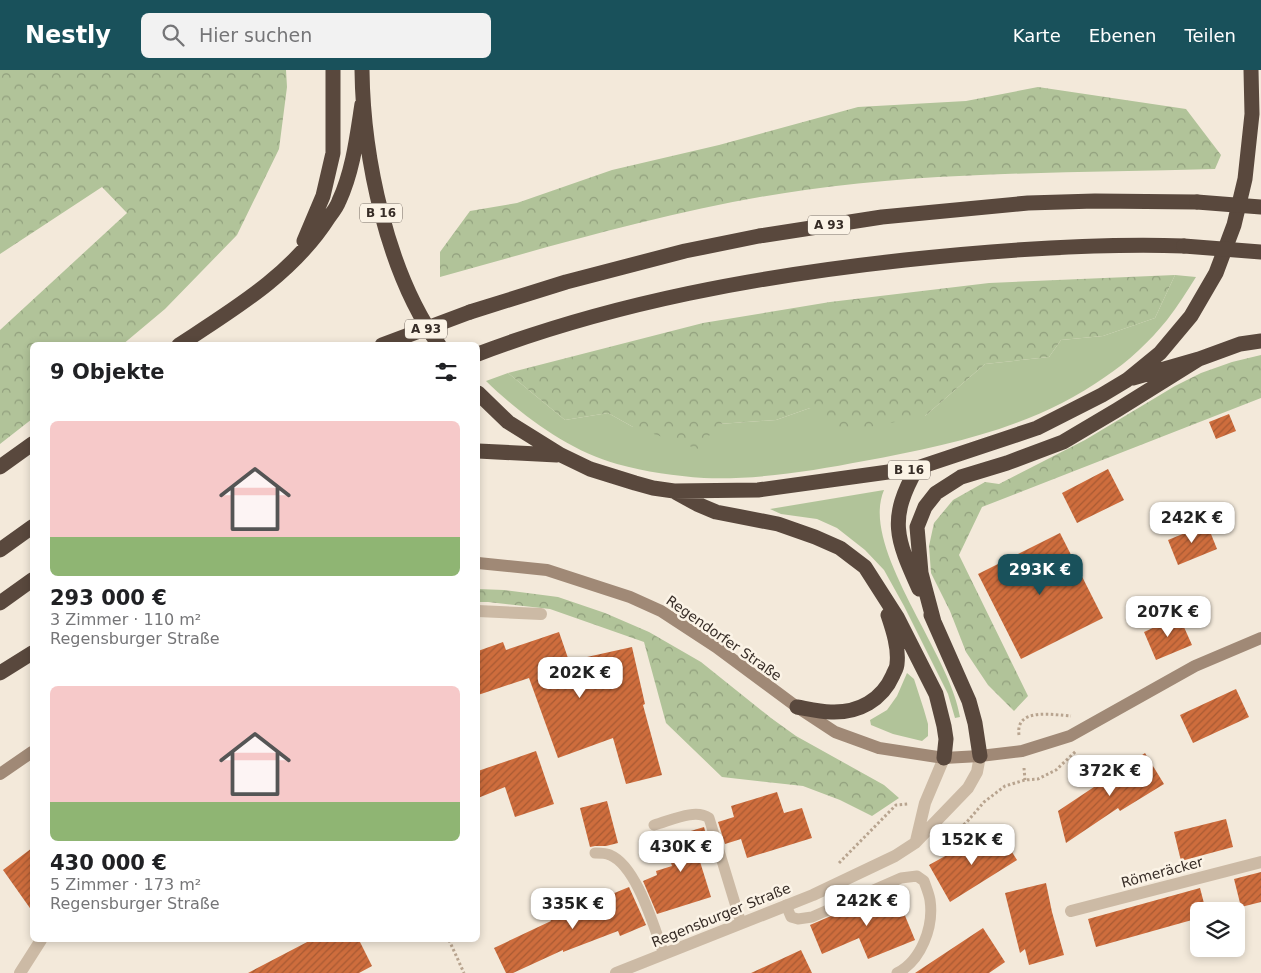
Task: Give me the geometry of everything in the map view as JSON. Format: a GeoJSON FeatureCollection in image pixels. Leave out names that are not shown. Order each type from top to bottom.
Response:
{"type":"FeatureCollection","features":[{"type":"Feature","properties":{"kind":"highway"},"geometry":{"type":"LineString","coordinates":[[296,259],[323,196],[333,153],[333,70]]}},
{"type":"Feature","properties":{"kind":"highway","name":"B 16"},"geometry":{"type":"LineString","coordinates":[[362,70],[362,104],[376,192],[387,233],[402,276],[437,342]]}},
{"type":"Feature","properties":{"kind":"highway","name":"B 16"},"geometry":{"type":"LineString","coordinates":[[480,395],[508,422],[561,455],[590,468],[626,480],[653,488],[674,491],[758,490],[813,484],[917,468],[1037,428],[1127,380],[1160,353],[1186,322],[1216,273],[1234,225],[1245,179],[1252,114],[1251,70]]}},
{"type":"Feature","properties":{"kind":"highway"},"geometry":{"type":"LineString","coordinates":[[1257,70],[1261,78]]}},
{"type":"Feature","properties":{"kind":"highway"},"geometry":{"type":"LineString","coordinates":[[184,342],[252,297],[296,259],[320,231],[340,201],[353,160],[362,104]]}},
{"type":"Feature","properties":{"kind":"highway","name":"A 93"},"geometry":{"type":"LineString","coordinates":[[390,342],[470,312],[566,282],[685,251],[760,236],[882,216],[1028,203],[1095,201],[1197,202],[1261,207]]}},
{"type":"Feature","properties":{"kind":"highway"},"geometry":{"type":"LineString","coordinates":[[480,353],[592,316],[692,292],[830,268],[1036,248],[1134,244],[1261,252]]}},
{"type":"Feature","properties":{"kind":"highway"},"geometry":{"type":"LineString","coordinates":[[1127,380],[1199,359],[1240,344],[1261,341]]}},
{"type":"Feature","properties":{"kind":"highway"},"geometry":{"type":"LineString","coordinates":[[934,622],[921,573],[917,527],[925,507],[936,493],[961,477],[1007,463],[1063,442],[1199,359]]}},
{"type":"Feature","properties":{"kind":"highway"},"geometry":{"type":"LineString","coordinates":[[0,467],[30,445]]}},
{"type":"Feature","properties":{"kind":"highway"},"geometry":{"type":"LineString","coordinates":[[480,451],[561,455]]}},
{"type":"Feature","properties":{"kind":"highway","name":"B 16"},"geometry":{"type":"LineString","coordinates":[[917,468],[905,490],[898,512],[898,534],[907,563],[970,701],[976,723],[980,756]]}},
{"type":"Feature","properties":{"kind":"highway","name":"B 16"},"geometry":{"type":"LineString","coordinates":[[674,491],[696,504],[716,512],[778,524],[840,548],[865,567],[897,617],[936,694],[946,739],[944,758]]}},
{"type":"Feature","properties":{"kind":"highway"},"geometry":{"type":"LineString","coordinates":[[0,550],[30,528]]}},
{"type":"Feature","properties":{"kind":"highway"},"geometry":{"type":"LineString","coordinates":[[0,603],[30,581]]}},
{"type":"Feature","properties":{"kind":"highway","name":"B 16"},"geometry":{"type":"LineString","coordinates":[[797,707],[831,712],[853,710],[866,706],[877,698],[889,684],[897,665],[896,643],[879,588]]}},
{"type":"Feature","properties":{"kind":"highway"},"geometry":{"type":"LineString","coordinates":[[0,673],[30,653]]}},
{"type":"Feature","properties":{"kind":"street","name":"Regendorfer Straße"},"geometry":{"type":"LineString","coordinates":[[480,563],[547,570],[630,596],[660,611],[700,637],[835,732],[879,748],[944,758]]}},
{"type":"Feature","properties":{"kind":"street"},"geometry":{"type":"LineString","coordinates":[[480,611],[541,614]]}},
{"type":"Feature","properties":{"kind":"street"},"geometry":{"type":"LineString","coordinates":[[915,842],[925,804],[944,758],[980,756],[1033,748],[1070,736],[1195,666],[1261,638]]}},
{"type":"Feature","properties":{"kind":"street"},"geometry":{"type":"LineString","coordinates":[[0,774],[30,753]]}},
{"type":"Feature","properties":{"kind":"street","name":"Regensburger Straße"},"geometry":{"type":"LineString","coordinates":[[616,973],[812,895],[895,856],[915,842],[968,788],[977,772],[980,756]]}},
{"type":"Feature","properties":{"kind":"street","name":"Römeräcker"},"geometry":{"type":"LineString","coordinates":[[1072,911],[1261,862]]}},
{"type":"Feature","properties":{"kind":"street"},"geometry":{"type":"LineString","coordinates":[[20,973],[40,942]]}},
{"type":"Feature","properties":{"kind":"lane"},"geometry":{"type":"LineString","coordinates":[[654,825],[700,814],[710,818],[741,923]]}},
{"type":"Feature","properties":{"kind":"lane"},"geometry":{"type":"LineString","coordinates":[[595,853],[610,854],[623,863],[633,877],[664,954]]}},
{"type":"Feature","properties":{"kind":"lane"},"geometry":{"type":"LineString","coordinates":[[786,904],[791,917],[798,919],[812,917],[901,878],[917,876],[924,881],[930,901],[930,922],[919,952],[907,968],[897,973]]}},
{"type":"Feature","properties":{"kind":"path"},"geometry":{"type":"LineString","coordinates":[[1018,728],[1021,721],[1026,717],[1036,714],[1102,718]]}},
{"type":"Feature","properties":{"kind":"path"},"geometry":{"type":"LineString","coordinates":[[984,802],[1005,786],[1025,780]]}},
{"type":"Feature","properties":{"kind":"path"},"geometry":{"type":"LineString","coordinates":[[834,868],[896,805]]}},
{"type":"Feature","properties":{"kind":"path"},"geometry":{"type":"LineString","coordinates":[[450,942],[464,973]]}},
{"type":"Feature","properties":{"kind":"green space"},"geometry":{"type":"Polygon","coordinates":[[[0,70],[286,70],[287,87],[279,149],[237,235],[165,309],[126,342],[30,342],[30,421],[0,444],[0,330],[127,213],[102,187],[0,254],[0,70]]]}},
{"type":"Feature","properties":{"kind":"green space"},"geometry":{"type":"Polygon","coordinates":[[[1038,87],[1186,109],[1221,155],[1215,169],[1061,172],[907,179],[759,197],[621,227],[440,277],[440,252],[470,211],[517,203],[612,170],[719,145],[858,107],[966,101],[1038,87]]]}},
{"type":"Feature","properties":{"kind":"green space"},"geometry":{"type":"Polygon","coordinates":[[[1175,275],[1196,277],[1167,320],[1130,358],[1114,371],[1078,394],[1020,422],[989,432],[927,449],[844,465],[744,478],[704,478],[660,473],[617,464],[599,458],[564,441],[530,419],[486,381],[508,373],[565,420],[608,413],[633,427],[776,420],[810,408],[925,416],[985,364],[1049,357],[1061,340],[1103,336],[1155,318],[1175,275]]]}},
{"type":"Feature","properties":{"kind":"green space"},"geometry":{"type":"Polygon","coordinates":[[[1175,275],[1155,318],[1103,336],[1061,340],[1049,357],[985,364],[925,416],[845,432],[810,408],[776,420],[719,424],[698,449],[633,427],[608,413],[565,420],[508,373],[703,323],[830,302],[989,283],[1175,275]]]}},
{"type":"Feature","properties":{"kind":"green space"},"geometry":{"type":"Polygon","coordinates":[[[1261,355],[1261,398],[982,507],[959,555],[1028,696],[1014,711],[988,685],[966,652],[950,611],[931,573],[929,546],[934,523],[953,500],[985,482],[999,484],[1085,440],[1175,386],[1201,373],[1232,362],[1261,355]]]}},
{"type":"Feature","properties":{"kind":"green space"},"geometry":{"type":"Polygon","coordinates":[[[884,490],[880,514],[884,541],[909,602],[941,663],[953,692],[960,717],[955,718],[948,694],[884,570],[865,550],[837,528],[817,519],[781,514],[770,509],[884,490]]]}},
{"type":"Feature","properties":{"kind":"green space"},"geometry":{"type":"Polygon","coordinates":[[[480,589],[504,590],[558,597],[605,613],[649,632],[701,662],[796,736],[884,785],[899,798],[872,816],[840,800],[803,786],[722,777],[666,723],[644,642],[550,609],[480,602],[480,589]]]}},
{"type":"Feature","properties":{"kind":"green space"},"geometry":{"type":"Polygon","coordinates":[[[907,673],[914,679],[928,724],[928,736],[922,741],[893,734],[871,725],[870,720],[887,710],[897,696],[907,673]]]}},
{"type":"Feature","properties":{"kind":"building"},"geometry":{"type":"Polygon","coordinates":[[[1229,414],[1236,431],[1216,439],[1209,422],[1229,414]]]}},
{"type":"Feature","properties":{"kind":"building"},"geometry":{"type":"Polygon","coordinates":[[[1108,469],[1124,500],[1077,523],[1062,493],[1108,469]]]}},
{"type":"Feature","properties":{"kind":"building"},"geometry":{"type":"Polygon","coordinates":[[[1207,524],[1217,549],[1178,565],[1168,540],[1207,524]]]}},
{"type":"Feature","properties":{"kind":"building"},"geometry":{"type":"Polygon","coordinates":[[[1060,533],[1103,618],[1021,659],[978,574],[1060,533]]]}},
{"type":"Feature","properties":{"kind":"building"},"geometry":{"type":"Polygon","coordinates":[[[1179,616],[1192,645],[1156,660],[1144,632],[1179,616]]]}},
{"type":"Feature","properties":{"kind":"building"},"geometry":{"type":"Polygon","coordinates":[[[559,632],[569,661],[632,647],[645,704],[643,705],[662,775],[626,784],[613,738],[558,758],[529,678],[480,694],[480,650],[503,642],[506,650],[559,632]]]}},
{"type":"Feature","properties":{"kind":"building"},"geometry":{"type":"Polygon","coordinates":[[[1236,689],[1249,717],[1193,743],[1180,715],[1236,689]]]}},
{"type":"Feature","properties":{"kind":"building"},"geometry":{"type":"Polygon","coordinates":[[[536,751],[554,804],[515,817],[505,787],[480,797],[480,770],[536,751]]]}},
{"type":"Feature","properties":{"kind":"building"},"geometry":{"type":"Polygon","coordinates":[[[1145,753],[1164,784],[1120,811],[1118,808],[1066,843],[1058,811],[1145,753]]]}},
{"type":"Feature","properties":{"kind":"building"},"geometry":{"type":"Polygon","coordinates":[[[777,792],[784,813],[802,808],[812,838],[747,858],[741,839],[725,844],[718,822],[734,817],[731,806],[777,792]]]}},
{"type":"Feature","properties":{"kind":"building"},"geometry":{"type":"Polygon","coordinates":[[[607,801],[618,843],[590,847],[580,808],[607,801]]]}},
{"type":"Feature","properties":{"kind":"building"},"geometry":{"type":"Polygon","coordinates":[[[1226,819],[1233,847],[1181,861],[1174,832],[1226,819]]]}},
{"type":"Feature","properties":{"kind":"building"},"geometry":{"type":"Polygon","coordinates":[[[704,827],[710,848],[697,852],[711,897],[657,914],[643,881],[657,875],[656,871],[672,866],[664,839],[704,827]]]}},
{"type":"Feature","properties":{"kind":"building"},"geometry":{"type":"Polygon","coordinates":[[[998,830],[1017,860],[950,902],[929,865],[956,850],[959,855],[998,830]]]}},
{"type":"Feature","properties":{"kind":"building"},"geometry":{"type":"Polygon","coordinates":[[[30,850],[30,908],[3,870],[30,850]]]}},
{"type":"Feature","properties":{"kind":"building"},"geometry":{"type":"Polygon","coordinates":[[[1261,872],[1261,902],[1245,906],[1245,902],[1240,902],[1234,879],[1261,872]]]}},
{"type":"Feature","properties":{"kind":"building"},"geometry":{"type":"Polygon","coordinates":[[[1046,883],[1064,955],[1029,965],[1025,949],[1020,953],[1005,893],[1046,883]]]}},
{"type":"Feature","properties":{"kind":"building"},"geometry":{"type":"Polygon","coordinates":[[[629,887],[646,925],[620,936],[618,931],[563,952],[563,950],[513,973],[506,973],[494,948],[551,921],[549,917],[583,904],[583,906],[629,887]]]}},
{"type":"Feature","properties":{"kind":"building"},"geometry":{"type":"Polygon","coordinates":[[[1200,888],[1204,902],[1190,902],[1190,921],[1096,947],[1088,919],[1200,888]]]}},
{"type":"Feature","properties":{"kind":"building"},"geometry":{"type":"Polygon","coordinates":[[[894,889],[915,940],[868,959],[859,938],[822,954],[810,925],[894,889]]]}},
{"type":"Feature","properties":{"kind":"building"},"geometry":{"type":"Polygon","coordinates":[[[983,928],[1005,962],[989,973],[915,973],[983,928]]]}},
{"type":"Feature","properties":{"kind":"building"},"geometry":{"type":"Polygon","coordinates":[[[307,942],[360,942],[372,966],[359,973],[248,973],[307,942]]]}},
{"type":"Feature","properties":{"kind":"building"},"geometry":{"type":"Polygon","coordinates":[[[801,950],[812,973],[751,973],[801,950]]]}}]}
